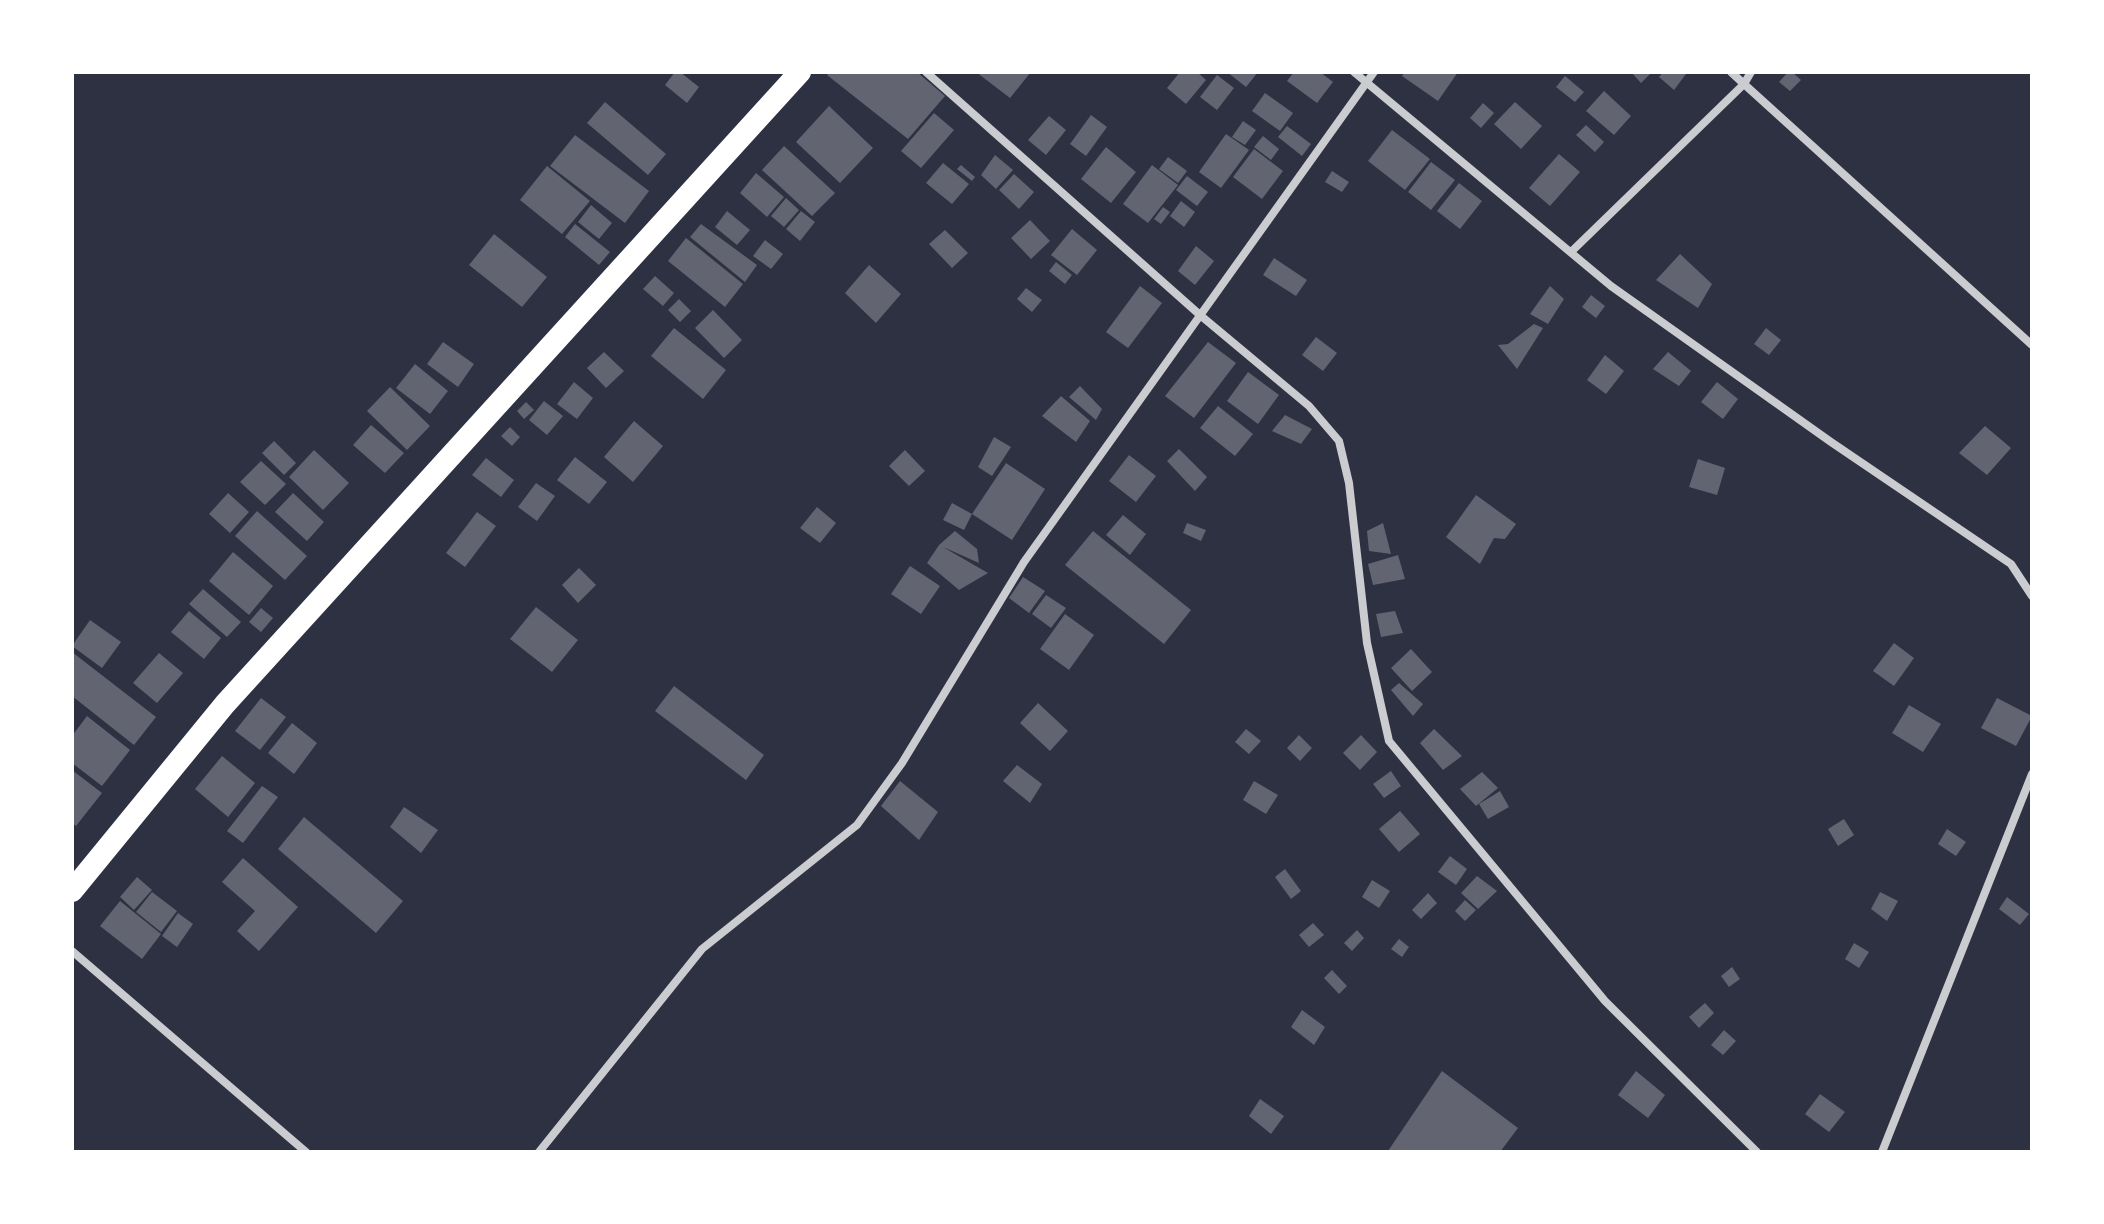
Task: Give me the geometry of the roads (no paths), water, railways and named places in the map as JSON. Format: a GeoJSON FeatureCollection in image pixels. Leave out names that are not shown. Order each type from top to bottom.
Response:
{"type":"FeatureCollection","features":[{"type":"Feature","properties":{"kind":"highway"},"geometry":{"type":"LineString","coordinates":[[72,891],[225,704],[800,72]]}},
{"type":"Feature","properties":{"kind":"street"},"geometry":{"type":"LineString","coordinates":[[926,72],[1200,315],[1309,406],[1339,441],[1349,483],[1367,643],[1389,741],[1483,858],[1605,1001],[1757,1152]]}},
{"type":"Feature","properties":{"kind":"street"},"geometry":{"type":"LineString","coordinates":[[1354,72],[1623,295],[2011,564],[2032,596]]}},
{"type":"Feature","properties":{"kind":"street"},"geometry":{"type":"LineString","coordinates":[[539,1152],[702,949],[857,825],[902,763],[1024,562],[1374,72]]}},
{"type":"Feature","properties":{"kind":"street"},"geometry":{"type":"LineString","coordinates":[[1731,72],[2032,345]]}},
{"type":"Feature","properties":{"kind":"street"},"geometry":{"type":"LineString","coordinates":[[1571,252],[1744,84],[1751,72]]}},
{"type":"Feature","properties":{"kind":"street"},"geometry":{"type":"LineString","coordinates":[[1882,1152],[2032,774]]}},
{"type":"Feature","properties":{"kind":"street"},"geometry":{"type":"LineString","coordinates":[[72,951],[306,1152]]}}]}
